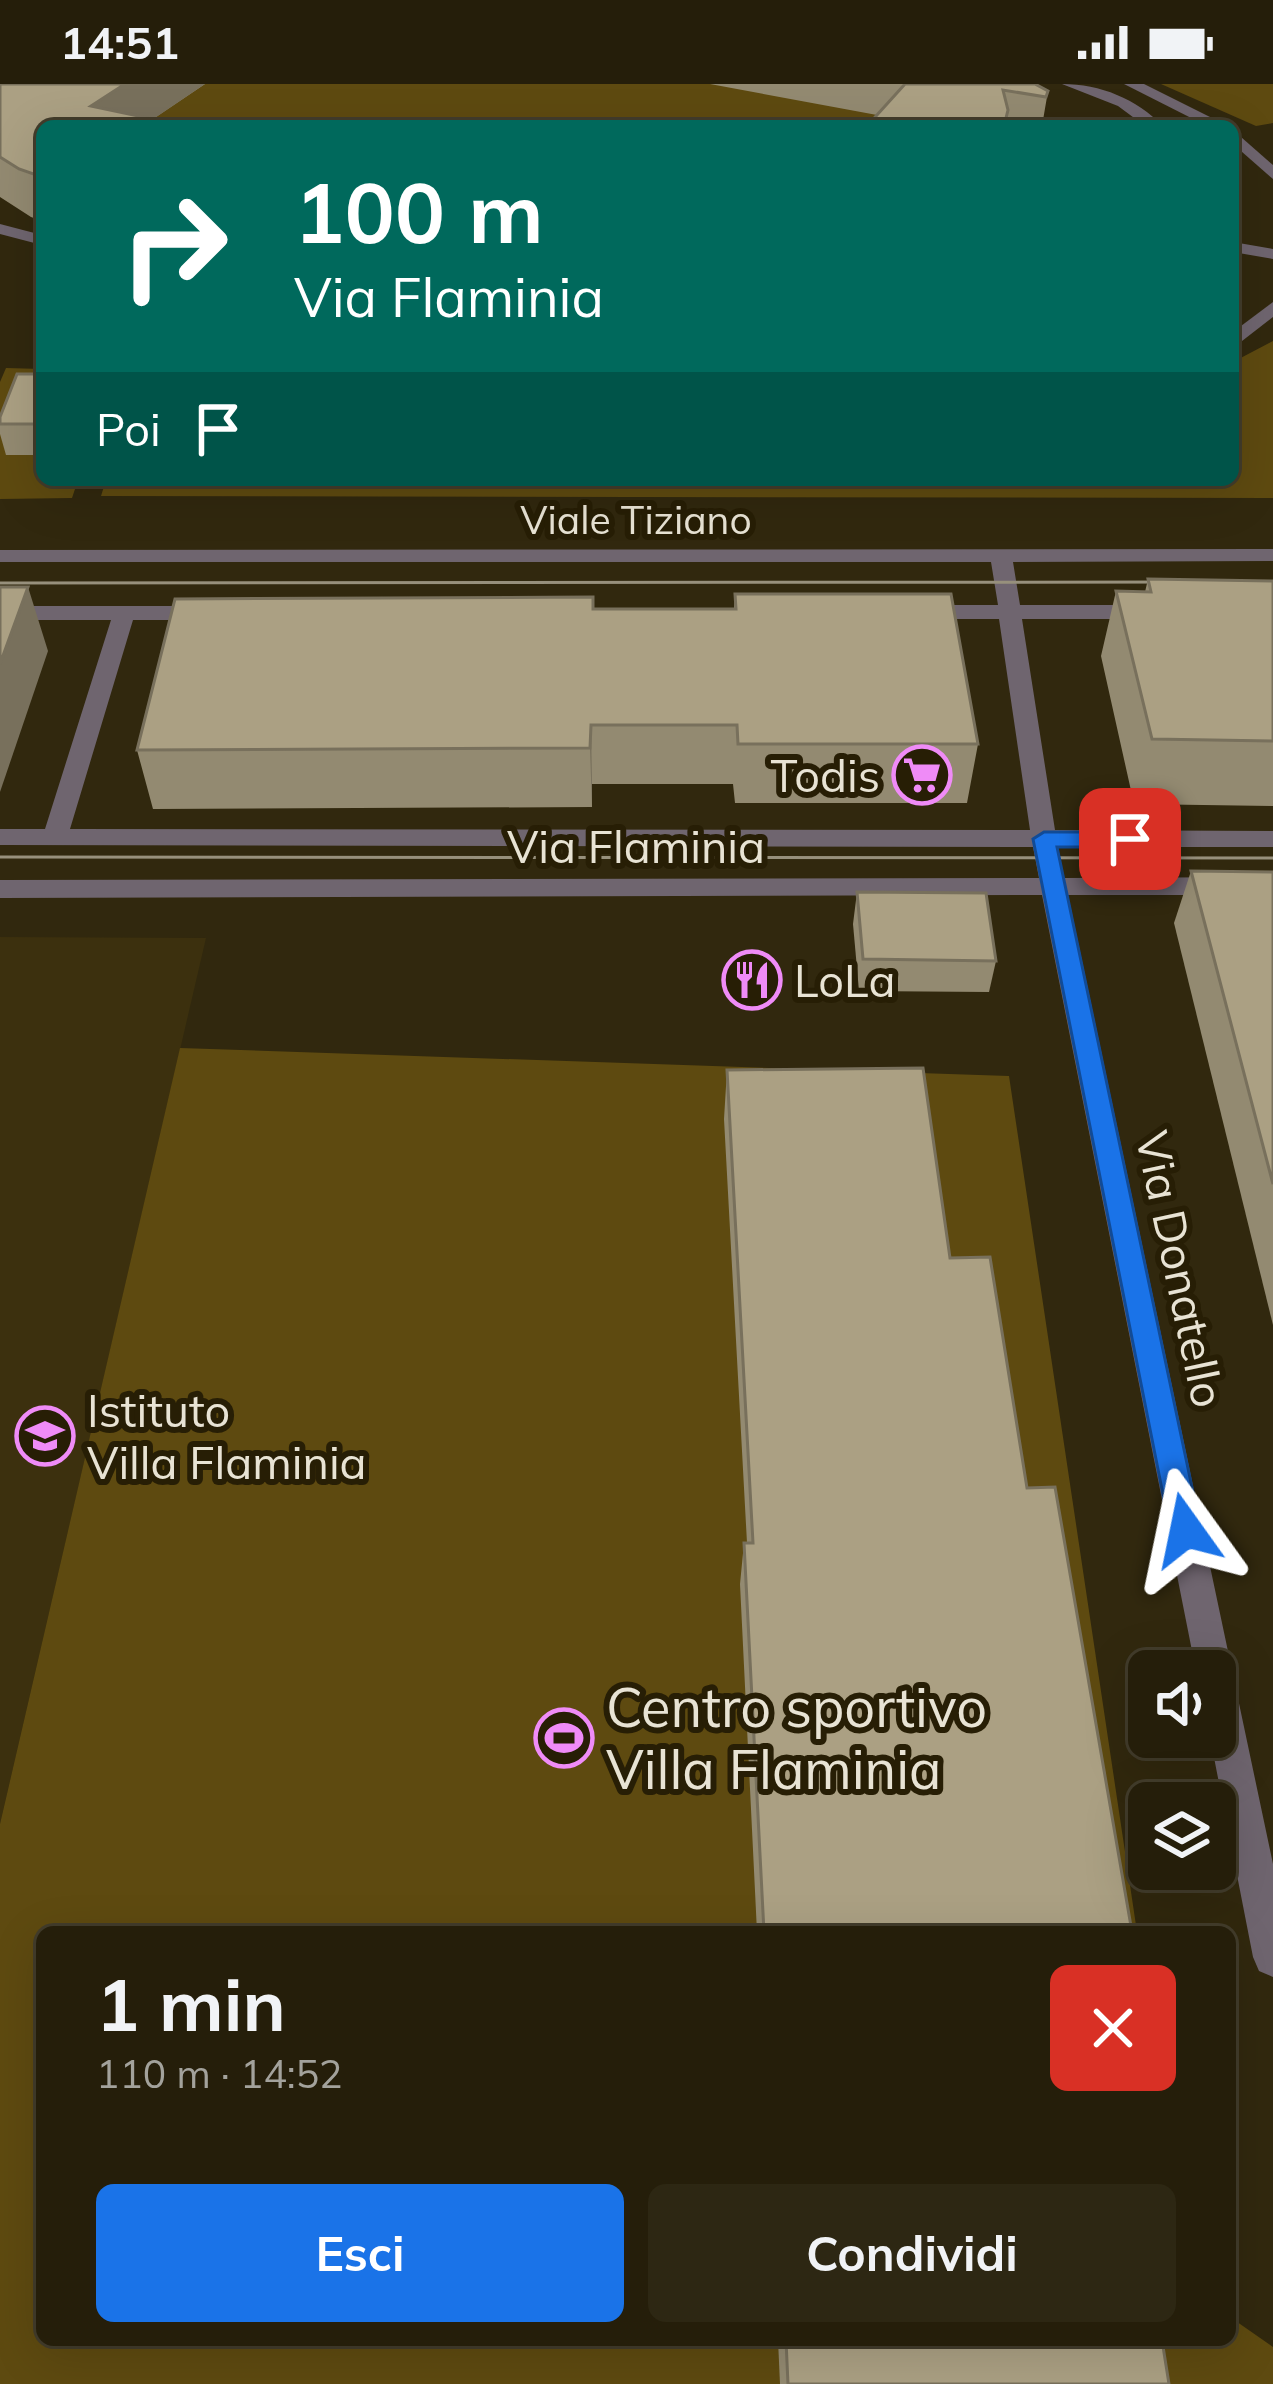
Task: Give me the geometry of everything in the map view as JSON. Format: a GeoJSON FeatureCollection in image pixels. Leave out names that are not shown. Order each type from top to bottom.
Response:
{"type":"FeatureCollection","features":[{"type":"Feature","properties":{"kind":"street"},"geometry":{"type":"LineString","coordinates":[[1070,84],[1124,103],[1147,120]]}},
{"type":"Feature","properties":{"kind":"street"},"geometry":{"type":"LineString","coordinates":[[1132,84],[1207,120]]}},
{"type":"Feature","properties":{"kind":"street"},"geometry":{"type":"LineString","coordinates":[[1239,141],[1273,174]]}},
{"type":"Feature","properties":{"kind":"street"},"geometry":{"type":"LineString","coordinates":[[0,229],[36,241]]}},
{"type":"Feature","properties":{"kind":"street"},"geometry":{"type":"LineString","coordinates":[[0,254],[36,245]]}},
{"type":"Feature","properties":{"kind":"street"},"geometry":{"type":"LineString","coordinates":[[1239,248],[1273,254]]}},
{"type":"Feature","properties":{"kind":"street"},"geometry":{"type":"LineString","coordinates":[[1239,310],[1271,313]]}},
{"type":"Feature","properties":{"kind":"street"},"geometry":{"type":"LineString","coordinates":[[1239,337],[1271,313]]}},
{"type":"Feature","properties":{"kind":"street","name":"Via Donatello"},"geometry":{"type":"LineString","coordinates":[[1001,555],[1044,839],[1210,1650]]}},
{"type":"Feature","properties":{"kind":"street","name":"Viale Tiziano"},"geometry":{"type":"LineString","coordinates":[[0,556],[1273,555]]}},
{"type":"Feature","properties":{"kind":"street"},"geometry":{"type":"LineString","coordinates":[[889,612],[1186,612]]}},
{"type":"Feature","properties":{"kind":"street"},"geometry":{"type":"LineString","coordinates":[[0,613],[244,613]]}},
{"type":"Feature","properties":{"kind":"street"},"geometry":{"type":"LineString","coordinates":[[55,837],[124,613]]}},
{"type":"Feature","properties":{"kind":"street","name":"Via Flaminia"},"geometry":{"type":"LineString","coordinates":[[0,837],[1273,838]]}},
{"type":"Feature","properties":{"kind":"street","name":"Via Flaminia"},"geometry":{"type":"LineString","coordinates":[[0,889],[1273,886]]}},
{"type":"Feature","properties":{"kind":"street","name":"Via Donatello"},"geometry":{"type":"LineString","coordinates":[[1233,1758],[1273,1957]]}},
{"type":"Feature","properties":{"kind":"shaded area"},"geometry":{"type":"Polygon","coordinates":[[[72,84],[947,84],[985,120],[46,120],[72,84]]]}},
{"type":"Feature","properties":{"kind":"shaded area"},"geometry":{"type":"Polygon","coordinates":[[[1161,84],[1273,84],[1273,123],[1256,126],[1161,84]]]}},
{"type":"Feature","properties":{"kind":"shaded area"},"geometry":{"type":"Polygon","coordinates":[[[1273,341],[1273,498],[101,496],[104,486],[1239,486],[1239,359],[1273,341]]]}},
{"type":"Feature","properties":{"kind":"shaded area"},"geometry":{"type":"Polygon","coordinates":[[[6,368],[36,369],[36,486],[76,486],[72,498],[0,499],[0,382],[6,368]]]}},
{"type":"Feature","properties":{"kind":"shaded area","name":"Istituto Villa Flaminia"},"geometry":{"type":"Polygon","coordinates":[[[0,937],[206,938],[0,1824],[0,937]]]}},
{"type":"Feature","properties":{"kind":"shaded area","name":"Centro sportivo Villa Flaminia"},"geometry":{"type":"Polygon","coordinates":[[[180,1048],[1009,1076],[1136,1926],[36,1926],[36,2346],[1236,2346],[1236,2321],[1273,2347],[1273,2384],[0,2384],[0,1824],[180,1048]]]}},
{"type":"Feature","properties":{"kind":"building"},"geometry":{"type":"Polygon","coordinates":[[[0,84],[125,84],[91,106],[158,120],[36,120],[36,175],[0,157],[0,84]]]}},
{"type":"Feature","properties":{"kind":"building"},"geometry":{"type":"Polygon","coordinates":[[[905,84],[1035,84],[1048,91],[1046,97],[1003,90],[1006,120],[872,120],[905,84]]]}},
{"type":"Feature","properties":{"kind":"building"},"geometry":{"type":"Polygon","coordinates":[[[17,374],[36,374],[36,424],[0,424],[17,374]]]}},
{"type":"Feature","properties":{"kind":"building"},"geometry":{"type":"Polygon","coordinates":[[[1148,579],[1273,581],[1273,741],[1152,739],[1116,591],[1151,592],[1148,579]]]}},
{"type":"Feature","properties":{"kind":"building"},"geometry":{"type":"Polygon","coordinates":[[[0,587],[28,587],[0,664],[0,587]]]}},
{"type":"Feature","properties":{"kind":"building"},"geometry":{"type":"Polygon","coordinates":[[[735,594],[951,594],[978,744],[738,744],[737,725],[591,725],[590,748],[137,750],[175,599],[593,597],[593,609],[736,609],[735,594]]]}},
{"type":"Feature","properties":{"kind":"building"},"geometry":{"type":"Polygon","coordinates":[[[1191,871],[1273,872],[1273,1184],[1191,871]]]}},
{"type":"Feature","properties":{"kind":"building"},"geometry":{"type":"Polygon","coordinates":[[[857,892],[986,893],[996,961],[863,959],[857,892]]]}},
{"type":"Feature","properties":{"kind":"building"},"geometry":{"type":"Polygon","coordinates":[[[923,1068],[950,1258],[990,1257],[1027,1488],[1055,1487],[1131,1926],[764,1926],[744,1543],[753,1543],[727,1070],[923,1068]]]}},
{"type":"Feature","properties":{"kind":"building"},"geometry":{"type":"Polygon","coordinates":[[[786,2346],[1163,2346],[1169,2384],[788,2384],[786,2346]]]}},
{"type":"Feature","properties":{"kind":"tram line"},"geometry":{"type":"LineString","coordinates":[[0,583],[1183,582]]}},
{"type":"Feature","properties":{"kind":"tram line"},"geometry":{"type":"LineString","coordinates":[[0,857],[1273,858]]}},
{"type":"Feature","properties":{"kind":"place","name":"Todis"},"geometry":{"type":"Point","coordinates":[922,775]}},
{"type":"Feature","properties":{"kind":"place","name":"LoLa"},"geometry":{"type":"Point","coordinates":[752,980]}},
{"type":"Feature","properties":{"kind":"place","name":"Istituto Villa Flaminia"},"geometry":{"type":"Point","coordinates":[45,1436]}},
{"type":"Feature","properties":{"kind":"place","name":"Centro sportivo Villa Flaminia"},"geometry":{"type":"Point","coordinates":[564,1738]}},
{"type":"Feature","properties":{"kind":"route"},"geometry":{"type":"LineString","coordinates":[[1130,839],[1044,839],[1186,1530]]}}]}
